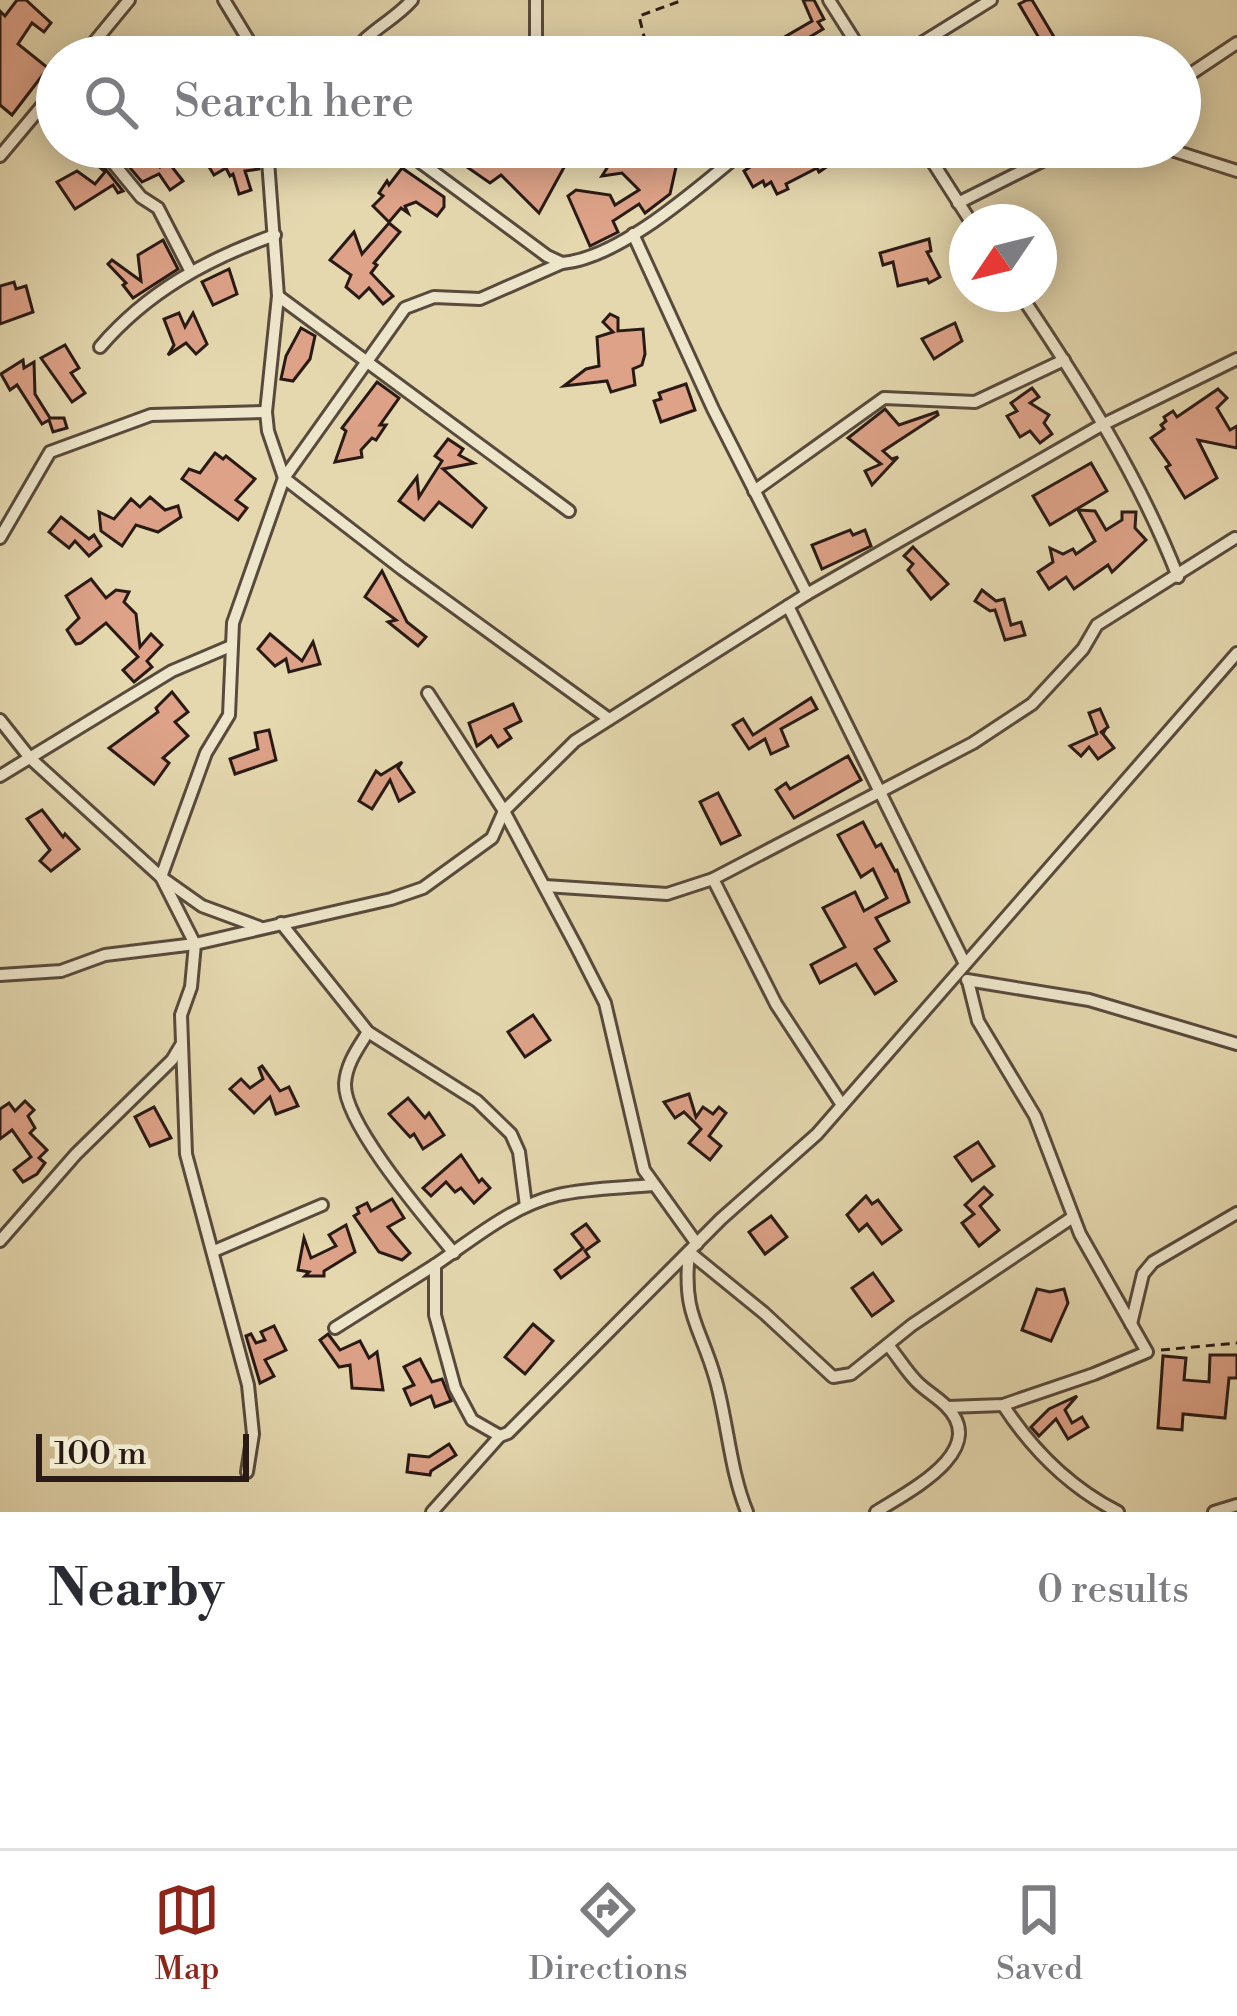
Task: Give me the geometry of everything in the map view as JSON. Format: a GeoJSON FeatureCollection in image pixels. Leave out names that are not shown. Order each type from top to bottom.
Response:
{"type":"FeatureCollection","features":[{"type":"Feature","properties":{"kind":"street"},"geometry":{"type":"LineString","coordinates":[[99,36],[129,0]]}},
{"type":"Feature","properties":{"kind":"street"},"geometry":{"type":"LineString","coordinates":[[224,0],[247,36]]}},
{"type":"Feature","properties":{"kind":"street"},"geometry":{"type":"LineString","coordinates":[[367,36],[412,0]]}},
{"type":"Feature","properties":{"kind":"street"},"geometry":{"type":"LineString","coordinates":[[536,0],[536,36]]}},
{"type":"Feature","properties":{"kind":"street"},"geometry":{"type":"LineString","coordinates":[[829,0],[852,36]]}},
{"type":"Feature","properties":{"kind":"street"},"geometry":{"type":"LineString","coordinates":[[927,36],[968,6],[991,0]]}},
{"type":"Feature","properties":{"kind":"street"},"geometry":{"type":"LineString","coordinates":[[1201,67],[1237,43]]}},
{"type":"Feature","properties":{"kind":"street"},"geometry":{"type":"LineString","coordinates":[[0,156],[36,114]]}},
{"type":"Feature","properties":{"kind":"street"},"geometry":{"type":"LineString","coordinates":[[1201,159],[1237,171]]}},
{"type":"Feature","properties":{"kind":"street"},"geometry":{"type":"LineString","coordinates":[[117,168],[141,197],[158,208],[191,272]]}},
{"type":"Feature","properties":{"kind":"street"},"geometry":{"type":"LineString","coordinates":[[269,168],[278,296],[266,412],[284,478],[609,719]]}},
{"type":"Feature","properties":{"kind":"street"},"geometry":{"type":"LineString","coordinates":[[428,168],[547,256],[562,262]]}},
{"type":"Feature","properties":{"kind":"street"},"geometry":{"type":"LineString","coordinates":[[247,1472],[253,1434],[248,1385],[186,1154],[181,1015],[191,986],[195,944],[161,877],[206,753],[229,715],[236,610],[284,478],[405,308],[434,297],[480,299],[562,262],[577,261],[632,234],[723,168]]}},
{"type":"Feature","properties":{"kind":"street"},"geometry":{"type":"LineString","coordinates":[[936,168],[958,203],[1028,168]]}},
{"type":"Feature","properties":{"kind":"street"},"geometry":{"type":"LineString","coordinates":[[632,234],[807,594]]}},
{"type":"Feature","properties":{"kind":"street"},"geometry":{"type":"LineString","coordinates":[[100,346],[155,293],[238,248],[274,235]]}},
{"type":"Feature","properties":{"kind":"street"},"geometry":{"type":"LineString","coordinates":[[278,296],[569,511]]}},
{"type":"Feature","properties":{"kind":"street"},"geometry":{"type":"LineString","coordinates":[[1032,312],[1151,510],[1178,577]]}},
{"type":"Feature","properties":{"kind":"street"},"geometry":{"type":"LineString","coordinates":[[0,975],[61,971],[105,955],[195,944],[423,888],[492,838],[504,811],[575,741],[807,594],[1100,426],[1237,359]]}},
{"type":"Feature","properties":{"kind":"street"},"geometry":{"type":"LineString","coordinates":[[754,491],[884,398],[975,402],[1064,360]]}},
{"type":"Feature","properties":{"kind":"street"},"geometry":{"type":"LineString","coordinates":[[0,538],[50,452],[151,415],[266,412]]}},
{"type":"Feature","properties":{"kind":"street"},"geometry":{"type":"LineString","coordinates":[[545,886],[667,894],[712,879],[973,743],[1032,704],[1083,649],[1096,625],[1235,538]]}},
{"type":"Feature","properties":{"kind":"street"},"geometry":{"type":"LineString","coordinates":[[788,606],[964,973],[978,1021],[1035,1116],[1073,1217],[1147,1352],[1003,1405],[948,1407]]}},
{"type":"Feature","properties":{"kind":"street"},"geometry":{"type":"LineString","coordinates":[[0,776],[172,671],[231,646]]}},
{"type":"Feature","properties":{"kind":"street"},"geometry":{"type":"LineString","coordinates":[[432,1512],[500,1436],[817,1134],[964,973],[1237,653]]}},
{"type":"Feature","properties":{"kind":"street"},"geometry":{"type":"LineString","coordinates":[[428,693],[504,811],[604,1003],[626,1082],[637,1148],[653,1185],[693,1248],[832,1378],[851,1374],[1073,1217]]}},
{"type":"Feature","properties":{"kind":"street"},"geometry":{"type":"LineString","coordinates":[[0,720],[30,758],[161,877],[202,906],[261,928]]}},
{"type":"Feature","properties":{"kind":"street"},"geometry":{"type":"LineString","coordinates":[[712,879],[776,1004],[842,1106]]}},
{"type":"Feature","properties":{"kind":"street"},"geometry":{"type":"LineString","coordinates":[[281,923],[368,1032],[477,1101],[511,1134],[519,1152],[526,1206]]}},
{"type":"Feature","properties":{"kind":"street"},"geometry":{"type":"LineString","coordinates":[[964,973],[1089,1000],[1237,1045]]}},
{"type":"Feature","properties":{"kind":"street"},"geometry":{"type":"LineString","coordinates":[[368,1032],[351,1060],[344,1088],[392,1177],[454,1252]]}},
{"type":"Feature","properties":{"kind":"street"},"geometry":{"type":"LineString","coordinates":[[0,1241],[181,1045]]}},
{"type":"Feature","properties":{"kind":"street"},"geometry":{"type":"LineString","coordinates":[[335,1328],[526,1206],[555,1196],[653,1185]]}},
{"type":"Feature","properties":{"kind":"street"},"geometry":{"type":"LineString","coordinates":[[214,1251],[322,1205]]}},
{"type":"Feature","properties":{"kind":"street"},"geometry":{"type":"LineString","coordinates":[[1131,1324],[1143,1274],[1153,1262],[1237,1213]]}},
{"type":"Feature","properties":{"kind":"street"},"geometry":{"type":"LineString","coordinates":[[693,1248],[686,1282],[691,1321],[716,1378],[747,1512]]}},
{"type":"Feature","properties":{"kind":"street"},"geometry":{"type":"LineString","coordinates":[[435,1265],[435,1315],[455,1388],[472,1420],[500,1436]]}},
{"type":"Feature","properties":{"kind":"street"},"geometry":{"type":"LineString","coordinates":[[876,1512],[930,1478],[959,1440],[959,1427],[948,1407],[914,1378],[888,1345]]}},
{"type":"Feature","properties":{"kind":"street"},"geometry":{"type":"LineString","coordinates":[[1003,1405],[1029,1444],[1060,1474],[1118,1512]]}},
{"type":"Feature","properties":{"kind":"street"},"geometry":{"type":"LineString","coordinates":[[1214,1512],[1237,1505]]}},
{"type":"Feature","properties":{"kind":"path"},"geometry":{"type":"LineString","coordinates":[[644,36],[639,16],[683,0]]}},
{"type":"Feature","properties":{"kind":"path"},"geometry":{"type":"LineString","coordinates":[[707,168],[713,176]]}},
{"type":"Feature","properties":{"kind":"path"},"geometry":{"type":"LineString","coordinates":[[1147,1352],[1237,1343]]}},
{"type":"Feature","properties":{"kind":"building"},"geometry":{"type":"Polygon","coordinates":[[[17,0],[26,0],[51,23],[44,32],[32,23],[18,44],[36,58],[36,84],[12,115],[0,105],[0,11],[5,16],[17,0]]]}},
{"type":"Feature","properties":{"kind":"building"},"geometry":{"type":"Polygon","coordinates":[[[803,0],[814,0],[824,19],[818,22],[823,29],[811,36],[786,36],[812,21],[803,0]]]}},
{"type":"Feature","properties":{"kind":"building"},"geometry":{"type":"Polygon","coordinates":[[[1032,0],[1053,36],[1038,36],[1019,4],[1032,0]]]}},
{"type":"Feature","properties":{"kind":"building"},"geometry":{"type":"Polygon","coordinates":[[[100,168],[105,168],[123,191],[118,193],[113,185],[75,209],[57,182],[77,171],[95,184],[105,172],[100,168]]]}},
{"type":"Feature","properties":{"kind":"building"},"geometry":{"type":"Polygon","coordinates":[[[130,168],[173,168],[183,181],[170,190],[159,174],[142,182],[130,168]]]}},
{"type":"Feature","properties":{"kind":"building"},"geometry":{"type":"Polygon","coordinates":[[[226,168],[259,168],[245,171],[251,190],[239,194],[233,174],[226,168]]]}},
{"type":"Feature","properties":{"kind":"building"},"geometry":{"type":"Polygon","coordinates":[[[402,168],[444,197],[437,216],[416,202],[405,206],[408,213],[401,208],[389,222],[373,206],[383,196],[379,193],[387,181],[389,185],[402,168]]]}},
{"type":"Feature","properties":{"kind":"building"},"geometry":{"type":"Polygon","coordinates":[[[468,168],[564,168],[539,213],[501,175],[490,183],[468,168]]]}},
{"type":"Feature","properties":{"kind":"building"},"geometry":{"type":"Polygon","coordinates":[[[607,168],[676,168],[670,194],[645,213],[639,204],[613,221],[618,232],[590,246],[568,196],[576,190],[610,195],[615,205],[639,190],[622,173],[602,176],[607,168]]]}},
{"type":"Feature","properties":{"kind":"building"},"geometry":{"type":"Polygon","coordinates":[[[817,168],[777,194],[771,182],[753,187],[744,171],[817,168]]]}},
{"type":"Feature","properties":{"kind":"building"},"geometry":{"type":"Polygon","coordinates":[[[389,223],[400,232],[371,273],[393,296],[383,304],[369,288],[359,298],[346,287],[351,275],[330,260],[354,232],[362,254],[389,223]]]}},
{"type":"Feature","properties":{"kind":"building"},"geometry":{"type":"Polygon","coordinates":[[[929,239],[931,251],[927,252],[940,277],[898,286],[893,262],[883,265],[880,253],[929,239]]]}},
{"type":"Feature","properties":{"kind":"building"},"geometry":{"type":"Polygon","coordinates":[[[163,240],[178,269],[133,298],[108,264],[112,260],[141,281],[138,255],[163,240]]]}},
{"type":"Feature","properties":{"kind":"building"},"geometry":{"type":"Polygon","coordinates":[[[229,269],[237,294],[213,305],[202,282],[229,269]]]}},
{"type":"Feature","properties":{"kind":"building"},"geometry":{"type":"Polygon","coordinates":[[[14,282],[16,289],[26,286],[33,312],[0,324],[0,286],[14,282]]]}},
{"type":"Feature","properties":{"kind":"building"},"geometry":{"type":"Polygon","coordinates":[[[179,313],[185,327],[193,313],[207,344],[196,354],[186,343],[168,355],[174,345],[164,319],[179,313]]]}},
{"type":"Feature","properties":{"kind":"building"},"geometry":{"type":"Polygon","coordinates":[[[610,314],[618,318],[618,331],[643,329],[645,354],[642,365],[633,369],[635,385],[611,392],[607,381],[564,386],[586,369],[599,366],[597,337],[613,332],[603,322],[610,314]]]}},
{"type":"Feature","properties":{"kind":"building"},"geometry":{"type":"Polygon","coordinates":[[[955,323],[962,341],[934,359],[922,339],[955,323]]]}},
{"type":"Feature","properties":{"kind":"building"},"geometry":{"type":"Polygon","coordinates":[[[301,328],[315,336],[310,359],[293,381],[281,379],[286,356],[301,328]]]}},
{"type":"Feature","properties":{"kind":"building"},"geometry":{"type":"Polygon","coordinates":[[[65,345],[79,368],[71,373],[85,393],[72,402],[41,358],[65,345]]]}},
{"type":"Feature","properties":{"kind":"building"},"geometry":{"type":"Polygon","coordinates":[[[23,360],[24,368],[34,362],[35,394],[50,418],[64,418],[67,428],[53,432],[49,420],[42,424],[17,385],[10,390],[1,374],[23,360]]]}},
{"type":"Feature","properties":{"kind":"building"},"geometry":{"type":"Polygon","coordinates":[[[377,382],[399,398],[380,425],[386,425],[361,450],[362,457],[335,462],[346,431],[342,428],[377,382]]]}},
{"type":"Feature","properties":{"kind":"building"},"geometry":{"type":"Polygon","coordinates":[[[686,384],[695,410],[661,422],[654,401],[661,399],[659,393],[686,384]]]}},
{"type":"Feature","properties":{"kind":"building"},"geometry":{"type":"Polygon","coordinates":[[[1032,388],[1039,397],[1030,403],[1049,415],[1044,423],[1052,434],[1040,443],[1030,431],[1020,437],[1007,416],[1017,411],[1011,403],[1032,388]]]}},
{"type":"Feature","properties":{"kind":"building"},"geometry":{"type":"Polygon","coordinates":[[[1218,389],[1227,398],[1217,408],[1230,430],[1237,426],[1237,448],[1198,440],[1217,478],[1185,498],[1151,438],[1164,429],[1164,417],[1173,411],[1177,417],[1218,389]]]}},
{"type":"Feature","properties":{"kind":"building"},"geometry":{"type":"Polygon","coordinates":[[[885,409],[899,425],[938,415],[883,451],[892,459],[898,457],[872,485],[865,471],[881,464],[848,438],[885,409]]]}},
{"type":"Feature","properties":{"kind":"building"},"geometry":{"type":"Polygon","coordinates":[[[448,439],[463,449],[459,455],[474,463],[443,469],[486,508],[472,527],[439,502],[424,520],[399,501],[417,477],[419,497],[442,461],[435,456],[448,439]]]}},
{"type":"Feature","properties":{"kind":"building"},"geometry":{"type":"Polygon","coordinates":[[[215,453],[255,479],[236,500],[247,508],[238,520],[182,479],[189,469],[200,473],[215,453]]]}},
{"type":"Feature","properties":{"kind":"building"},"geometry":{"type":"Polygon","coordinates":[[[1091,463],[1107,491],[1050,525],[1033,496],[1091,463]]]}},
{"type":"Feature","properties":{"kind":"building"},"geometry":{"type":"Polygon","coordinates":[[[150,497],[165,510],[178,506],[181,517],[158,532],[136,525],[122,546],[101,531],[99,512],[114,519],[131,499],[140,507],[150,497]]]}},
{"type":"Feature","properties":{"kind":"building"},"geometry":{"type":"Polygon","coordinates":[[[1078,510],[1095,511],[1106,530],[1122,520],[1122,512],[1136,512],[1135,528],[1146,540],[1112,572],[1108,565],[1074,589],[1066,577],[1049,589],[1038,572],[1053,562],[1050,548],[1063,554],[1073,549],[1076,554],[1095,541],[1078,510]]]}},
{"type":"Feature","properties":{"kind":"building"},"geometry":{"type":"Polygon","coordinates":[[[61,517],[89,539],[94,535],[101,546],[89,556],[75,541],[69,548],[49,532],[61,517]]]}},
{"type":"Feature","properties":{"kind":"building"},"geometry":{"type":"Polygon","coordinates":[[[850,530],[853,535],[865,530],[871,546],[822,569],[812,545],[850,530]]]}},
{"type":"Feature","properties":{"kind":"building"},"geometry":{"type":"Polygon","coordinates":[[[913,547],[948,584],[931,599],[908,570],[913,564],[904,556],[913,547]]]}},
{"type":"Feature","properties":{"kind":"building"},"geometry":{"type":"Polygon","coordinates":[[[382,571],[407,622],[426,637],[418,646],[388,622],[396,620],[365,597],[382,571]]]}},
{"type":"Feature","properties":{"kind":"building"},"geometry":{"type":"Polygon","coordinates":[[[91,579],[106,598],[116,590],[129,592],[124,602],[136,614],[140,647],[151,634],[162,645],[147,661],[152,667],[134,682],[123,670],[138,657],[106,623],[76,644],[67,630],[79,618],[66,596],[91,579]]]}},
{"type":"Feature","properties":{"kind":"building"},"geometry":{"type":"Polygon","coordinates":[[[982,590],[996,601],[1004,599],[1011,625],[1021,622],[1025,635],[1005,640],[995,610],[975,601],[982,590]]]}},
{"type":"Feature","properties":{"kind":"building"},"geometry":{"type":"Polygon","coordinates":[[[270,634],[302,661],[313,642],[320,664],[289,672],[286,659],[275,666],[258,649],[270,634]]]}},
{"type":"Feature","properties":{"kind":"building"},"geometry":{"type":"Polygon","coordinates":[[[172,692],[188,712],[175,722],[188,736],[163,758],[169,763],[154,784],[109,748],[158,712],[156,708],[172,692]]]}},
{"type":"Feature","properties":{"kind":"building"},"geometry":{"type":"Polygon","coordinates":[[[811,698],[817,709],[781,729],[788,746],[771,754],[765,739],[749,749],[733,725],[743,719],[753,735],[811,698]]]}},
{"type":"Feature","properties":{"kind":"building"},"geometry":{"type":"Polygon","coordinates":[[[513,704],[521,721],[505,729],[511,738],[498,747],[491,736],[477,746],[469,723],[513,704]]]}},
{"type":"Feature","properties":{"kind":"building"},"geometry":{"type":"Polygon","coordinates":[[[1100,709],[1108,727],[1100,733],[1105,730],[1114,748],[1098,759],[1089,747],[1081,756],[1070,746],[1097,734],[1089,713],[1100,709]]]}},
{"type":"Feature","properties":{"kind":"building"},"geometry":{"type":"Polygon","coordinates":[[[269,730],[276,760],[235,774],[230,759],[258,749],[255,733],[269,730]]]}},
{"type":"Feature","properties":{"kind":"building"},"geometry":{"type":"Polygon","coordinates":[[[848,756],[861,780],[794,818],[776,790],[786,783],[790,789],[848,756]]]}},
{"type":"Feature","properties":{"kind":"building"},"geometry":{"type":"Polygon","coordinates":[[[402,762],[398,768],[414,792],[399,801],[390,780],[372,809],[359,801],[376,771],[381,775],[402,762]]]}},
{"type":"Feature","properties":{"kind":"building"},"geometry":{"type":"Polygon","coordinates":[[[718,793],[740,835],[721,844],[700,802],[718,793]]]}},
{"type":"Feature","properties":{"kind":"building"},"geometry":{"type":"Polygon","coordinates":[[[42,810],[79,849],[51,871],[40,861],[50,850],[27,819],[42,810]]]}},
{"type":"Feature","properties":{"kind":"building"},"geometry":{"type":"Polygon","coordinates":[[[863,822],[876,847],[881,844],[897,870],[909,902],[876,918],[889,941],[875,949],[896,981],[875,994],[856,964],[820,983],[811,965],[845,947],[823,908],[855,892],[864,911],[887,898],[873,869],[861,877],[838,835],[863,822]]]}},
{"type":"Feature","properties":{"kind":"building"},"geometry":{"type":"Polygon","coordinates":[[[533,1015],[550,1040],[525,1057],[508,1032],[533,1015]]]}},
{"type":"Feature","properties":{"kind":"building"},"geometry":{"type":"Polygon","coordinates":[[[262,1066],[280,1091],[289,1087],[298,1106],[276,1114],[270,1097],[254,1113],[230,1089],[241,1079],[250,1088],[263,1079],[262,1066]]]}},
{"type":"Feature","properties":{"kind":"building"},"geometry":{"type":"Polygon","coordinates":[[[689,1094],[696,1117],[703,1107],[713,1114],[719,1107],[726,1113],[709,1136],[721,1146],[710,1160],[689,1143],[701,1129],[684,1112],[675,1118],[664,1102],[689,1094]]]}},
{"type":"Feature","properties":{"kind":"building"},"geometry":{"type":"Polygon","coordinates":[[[408,1098],[425,1118],[429,1113],[444,1135],[423,1149],[414,1134],[410,1137],[389,1114],[408,1098]]]}},
{"type":"Feature","properties":{"kind":"building"},"geometry":{"type":"Polygon","coordinates":[[[25,1101],[34,1110],[28,1116],[35,1128],[30,1133],[47,1150],[39,1158],[45,1163],[37,1174],[23,1182],[14,1170],[31,1157],[12,1130],[0,1139],[0,1109],[9,1103],[15,1111],[25,1101]]]}},
{"type":"Feature","properties":{"kind":"building"},"geometry":{"type":"Polygon","coordinates":[[[154,1107],[171,1138],[150,1146],[135,1117],[154,1107]]]}},
{"type":"Feature","properties":{"kind":"building"},"geometry":{"type":"Polygon","coordinates":[[[978,1142],[994,1166],[972,1181],[955,1157],[978,1142]]]}},
{"type":"Feature","properties":{"kind":"building"},"geometry":{"type":"Polygon","coordinates":[[[461,1155],[479,1182],[482,1179],[490,1188],[474,1203],[461,1188],[455,1192],[446,1182],[431,1196],[423,1188],[461,1155]]]}},
{"type":"Feature","properties":{"kind":"building"},"geometry":{"type":"Polygon","coordinates":[[[984,1187],[992,1195],[980,1206],[999,1230],[979,1246],[962,1223],[974,1214],[965,1205],[984,1187]]]}},
{"type":"Feature","properties":{"kind":"building"},"geometry":{"type":"Polygon","coordinates":[[[866,1196],[872,1204],[878,1200],[901,1230],[882,1244],[867,1224],[859,1231],[847,1215],[866,1196]]]}},
{"type":"Feature","properties":{"kind":"building"},"geometry":{"type":"Polygon","coordinates":[[[392,1199],[404,1218],[388,1227],[410,1253],[402,1260],[379,1252],[354,1216],[367,1203],[371,1211],[392,1199]]]}},
{"type":"Feature","properties":{"kind":"building"},"geometry":{"type":"Polygon","coordinates":[[[771,1216],[787,1237],[765,1254],[749,1232],[771,1216]]]}},
{"type":"Feature","properties":{"kind":"building"},"geometry":{"type":"Polygon","coordinates":[[[586,1224],[599,1241],[585,1251],[589,1257],[561,1278],[555,1270],[583,1248],[572,1234],[586,1224]]]}},
{"type":"Feature","properties":{"kind":"building"},"geometry":{"type":"Polygon","coordinates":[[[346,1225],[355,1252],[324,1271],[324,1276],[305,1276],[309,1272],[298,1270],[304,1238],[311,1258],[336,1246],[329,1235],[346,1225]]]}},
{"type":"Feature","properties":{"kind":"building"},"geometry":{"type":"Polygon","coordinates":[[[873,1273],[893,1301],[872,1316],[852,1288],[873,1273]]]}},
{"type":"Feature","properties":{"kind":"building"},"geometry":{"type":"Polygon","coordinates":[[[1037,1289],[1064,1289],[1068,1303],[1051,1341],[1022,1330],[1037,1289]]]}},
{"type":"Feature","properties":{"kind":"building"},"geometry":{"type":"Polygon","coordinates":[[[533,1324],[553,1341],[525,1374],[505,1357],[533,1324]]]}},
{"type":"Feature","properties":{"kind":"building"},"geometry":{"type":"Polygon","coordinates":[[[274,1326],[286,1350],[265,1360],[274,1376],[260,1383],[246,1336],[251,1334],[256,1343],[265,1340],[261,1332],[274,1326]]]}},
{"type":"Feature","properties":{"kind":"building"},"geometry":{"type":"Polygon","coordinates":[[[328,1334],[340,1350],[360,1341],[369,1358],[377,1352],[383,1390],[352,1388],[350,1365],[339,1367],[320,1340],[328,1334]]]}},
{"type":"Feature","properties":{"kind":"building"},"geometry":{"type":"Polygon","coordinates":[[[1210,1355],[1237,1355],[1237,1378],[1229,1378],[1225,1418],[1183,1414],[1182,1430],[1158,1428],[1163,1356],[1186,1358],[1184,1380],[1209,1382],[1210,1355]]]}},
{"type":"Feature","properties":{"kind":"building"},"geometry":{"type":"Polygon","coordinates":[[[420,1359],[432,1382],[442,1379],[451,1401],[435,1407],[431,1396],[411,1405],[404,1389],[414,1385],[404,1367],[420,1359]]]}},
{"type":"Feature","properties":{"kind":"building"},"geometry":{"type":"Polygon","coordinates":[[[1077,1396],[1065,1410],[1072,1423],[1082,1417],[1088,1427],[1068,1439],[1056,1419],[1039,1436],[1031,1427],[1049,1409],[1077,1396]]]}},
{"type":"Feature","properties":{"kind":"building"},"geometry":{"type":"Polygon","coordinates":[[[449,1444],[456,1455],[430,1475],[407,1472],[409,1455],[429,1457],[449,1444]]]}}]}
